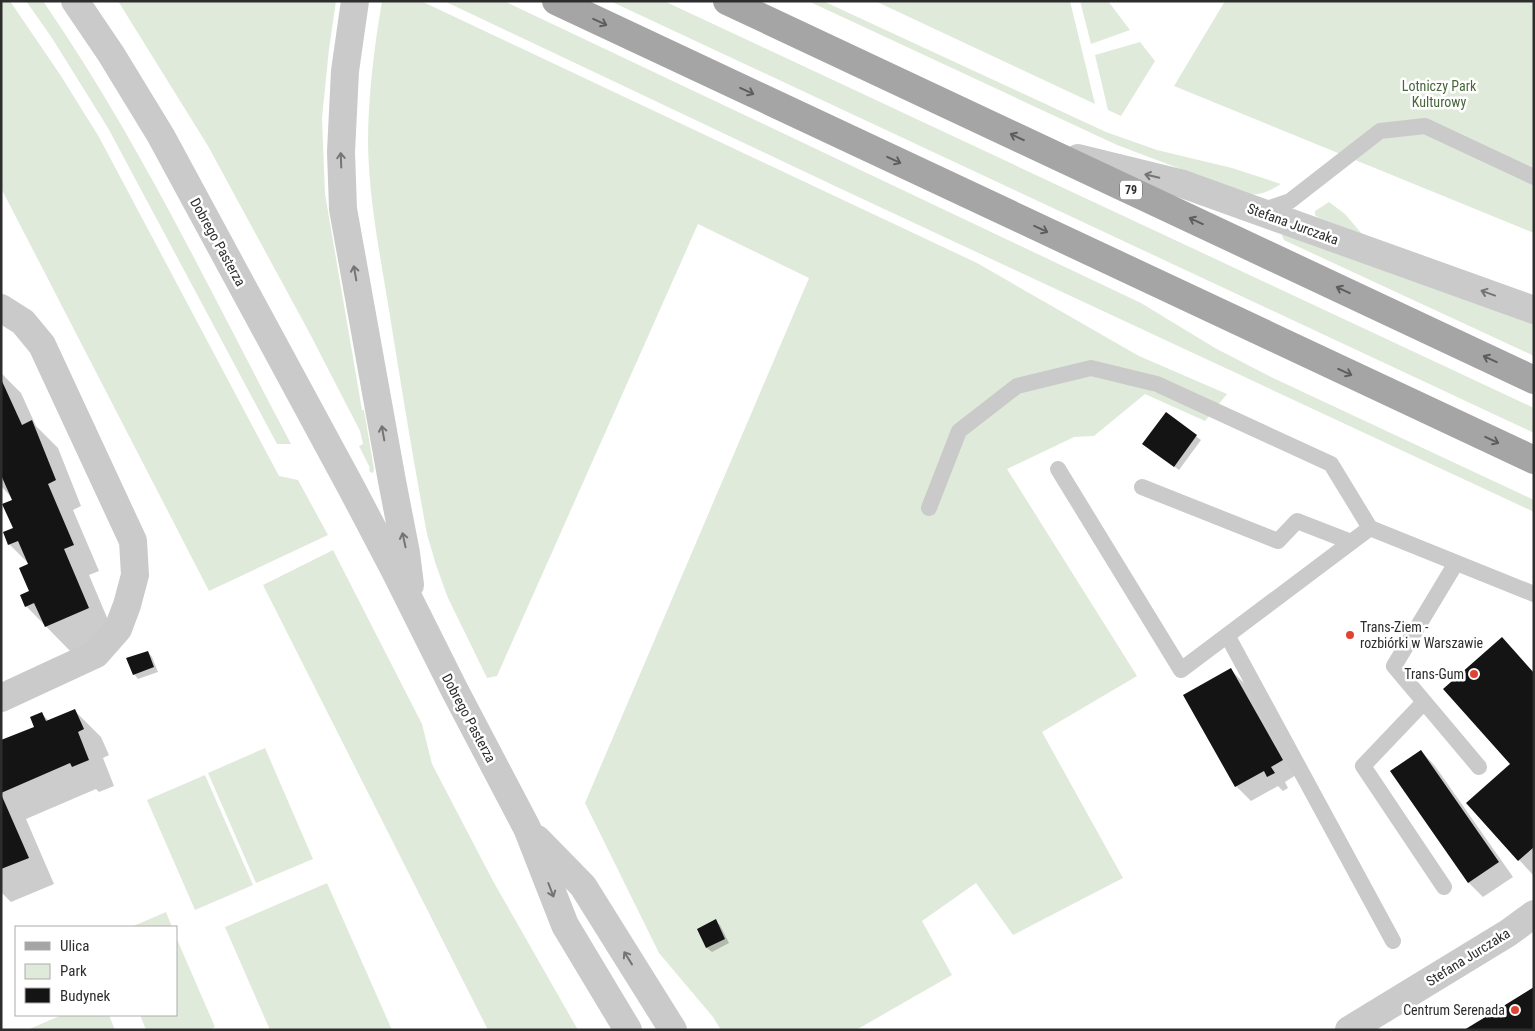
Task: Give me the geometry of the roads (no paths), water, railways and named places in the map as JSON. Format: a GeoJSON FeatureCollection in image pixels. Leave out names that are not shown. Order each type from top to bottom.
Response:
{"type":"FeatureCollection","features":[{"type":"Feature","properties":{"kind":"main road"},"geometry":{"type":"LineString","coordinates":[[556,1],[1534,460]]}},
{"type":"Feature","properties":{"kind":"main road","name":"79"},"geometry":{"type":"LineString","coordinates":[[727,1],[1534,380]]}},
{"type":"Feature","properties":{"kind":"street","name":"Dobrego Pasterza"},"geometry":{"type":"LineString","coordinates":[[75,1],[111,54],[160,136],[352,489],[454,689],[528,828],[564,925],[628,1030]]}},
{"type":"Feature","properties":{"kind":"street","name":"Dobrego Pasterza"},"geometry":{"type":"LineString","coordinates":[[355,1],[345,71],[341,152],[344,208],[406,553],[413,606]]}},
{"type":"Feature","properties":{"kind":"street","name":"Stefana Jurczaka"},"geometry":{"type":"LineString","coordinates":[[1048,151],[1180,183],[1534,310]]}},
{"type":"Feature","properties":{"kind":"street"},"geometry":{"type":"LineString","coordinates":[[1,308],[22,322],[42,346],[133,541],[135,575],[128,605],[118,629],[96,654],[1,698]]}},
{"type":"Feature","properties":{"kind":"street"},"geometry":{"type":"LineString","coordinates":[[352,489],[366,499],[376,499],[383,495],[392,481]]}},
{"type":"Feature","properties":{"kind":"street","name":"Dobrego Pasterza"},"geometry":{"type":"LineString","coordinates":[[528,828],[582,886],[673,1030]]}},
{"type":"Feature","properties":{"kind":"street","name":"Stefana Jurczaka"},"geometry":{"type":"LineString","coordinates":[[1353,1027],[1508,934],[1534,914]]}},
{"type":"Feature","properties":{"kind":"lane"},"geometry":{"type":"LineString","coordinates":[[1260,212],[1290,201],[1380,131],[1425,126],[1534,177]]}},
{"type":"Feature","properties":{"kind":"lane"},"geometry":{"type":"LineString","coordinates":[[929,508],[959,431],[1017,386],[1091,368],[1157,384],[1331,464],[1370,528],[1534,594]]}},
{"type":"Feature","properties":{"kind":"lane"},"geometry":{"type":"LineString","coordinates":[[1058,469],[1181,670],[1370,528]]}},
{"type":"Feature","properties":{"kind":"lane"},"geometry":{"type":"LineString","coordinates":[[1142,487],[1278,541],[1296,521],[1351,542]]}},
{"type":"Feature","properties":{"kind":"lane"},"geometry":{"type":"LineString","coordinates":[[1456,563],[1394,666],[1479,767]]}},
{"type":"Feature","properties":{"kind":"lane"},"geometry":{"type":"LineString","coordinates":[[1227,635],[1393,941]]}},
{"type":"Feature","properties":{"kind":"lane"},"geometry":{"type":"LineString","coordinates":[[1424,702],[1363,766],[1444,887]]}},
{"type":"Feature","properties":{"kind":"place","name":"Trans-Ziem - rozbiórki w Warszawie"},"geometry":{"type":"Point","coordinates":[1350,635]}},
{"type":"Feature","properties":{"kind":"place","name":"Trans-Gum"},"geometry":{"type":"Point","coordinates":[1474,674]}},
{"type":"Feature","properties":{"kind":"place","name":"Centrum Serenada"},"geometry":{"type":"Point","coordinates":[1515,1010]}},
{"type":"Feature","properties":{"kind":"park label","name":"Lotniczy Park Kulturowy"},"geometry":{"type":"Point","coordinates":[1439,94]}}]}
